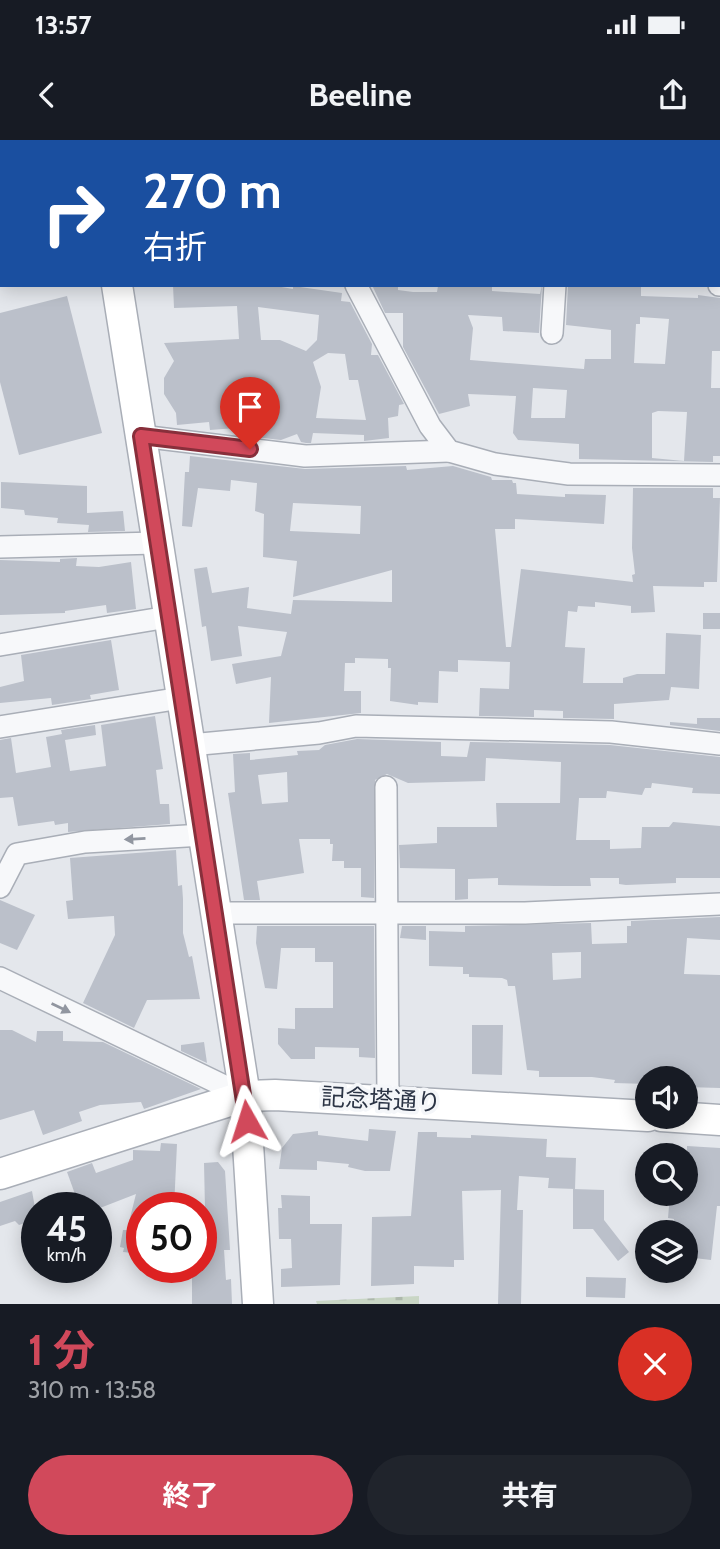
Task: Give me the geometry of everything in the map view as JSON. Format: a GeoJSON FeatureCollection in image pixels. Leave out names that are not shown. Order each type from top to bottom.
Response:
{"type":"FeatureCollection","features":[{"type":"Feature","properties":{"kind":"main road"},"geometry":{"type":"LineString","coordinates":[[117,287],[245,1096],[258,1304]]}},
{"type":"Feature","properties":{"kind":"main road","name":"記念塔通り"},"geometry":{"type":"LineString","coordinates":[[0,1174],[245,1096],[635,1115]]}},
{"type":"Feature","properties":{"kind":"main road"},"geometry":{"type":"LineString","coordinates":[[698,1119],[720,1120]]}},
{"type":"Feature","properties":{"kind":"street"},"geometry":{"type":"LineString","coordinates":[[357,287],[430,426],[449,451]]}},
{"type":"Feature","properties":{"kind":"street"},"geometry":{"type":"LineString","coordinates":[[552,333],[555,287]]}},
{"type":"Feature","properties":{"kind":"street"},"geometry":{"type":"LineString","coordinates":[[141,436],[305,456],[449,451],[495,464],[569,474],[720,475]]}},
{"type":"Feature","properties":{"kind":"street"},"geometry":{"type":"LineString","coordinates":[[0,547],[156,543]]}},
{"type":"Feature","properties":{"kind":"street"},"geometry":{"type":"LineString","coordinates":[[0,645],[169,617]]}},
{"type":"Feature","properties":{"kind":"street"},"geometry":{"type":"LineString","coordinates":[[0,727],[181,698]]}},
{"type":"Feature","properties":{"kind":"street"},"geometry":{"type":"LineString","coordinates":[[190,745],[319,733],[356,726],[611,732],[720,744]]}},
{"type":"Feature","properties":{"kind":"street"},"geometry":{"type":"LineString","coordinates":[[386,787],[388,1101]]}},
{"type":"Feature","properties":{"kind":"street"},"geometry":{"type":"LineString","coordinates":[[0,887],[17,854],[85,842],[204,835]]}},
{"type":"Feature","properties":{"kind":"street"},"geometry":{"type":"LineString","coordinates":[[217,913],[525,914],[720,904]]}},
{"type":"Feature","properties":{"kind":"street"},"geometry":{"type":"LineString","coordinates":[[0,978],[245,1096]]}},
{"type":"Feature","properties":{"kind":"green space"},"geometry":{"type":"Polygon","coordinates":[[[419,1296],[419,1304],[317,1304],[316,1301],[419,1296]]]}},
{"type":"Feature","properties":{"kind":"building"},"geometry":{"type":"Polygon","coordinates":[[[173,287],[300,287],[342,293],[341,301],[350,302],[372,344],[371,355],[378,355],[404,404],[399,405],[398,416],[388,418],[389,438],[364,441],[364,435],[313,433],[311,443],[306,443],[301,442],[297,434],[281,440],[237,435],[236,428],[210,430],[209,422],[177,425],[176,413],[164,394],[164,378],[174,361],[164,343],[239,339],[237,306],[174,308],[173,287]],[[258,307],[261,340],[280,340],[306,351],[317,340],[319,315],[258,307]],[[328,353],[313,362],[321,387],[316,418],[366,420],[358,380],[349,380],[345,354],[328,353]]]}},
{"type":"Feature","properties":{"kind":"building"},"geometry":{"type":"Polygon","coordinates":[[[373,287],[437,292],[438,287],[492,287],[492,291],[540,294],[542,287],[539,333],[503,331],[502,317],[468,315],[473,328],[470,360],[584,369],[585,359],[611,359],[611,330],[566,325],[568,287],[641,287],[641,296],[698,298],[698,295],[720,298],[720,351],[712,351],[711,388],[720,388],[720,456],[713,456],[713,462],[579,459],[579,444],[518,440],[513,433],[516,396],[468,394],[470,406],[439,414],[403,347],[403,313],[385,313],[373,287]],[[640,317],[640,324],[636,324],[634,363],[665,364],[669,319],[640,317]],[[533,388],[531,418],[565,418],[567,390],[533,388]],[[687,412],[652,413],[652,458],[684,461],[687,412]]]}},
{"type":"Feature","properties":{"kind":"building"},"geometry":{"type":"Polygon","coordinates":[[[67,296],[102,433],[19,455],[0,382],[0,313],[67,296]]]}},
{"type":"Feature","properties":{"kind":"building"},"geometry":{"type":"Polygon","coordinates":[[[190,456],[305,469],[406,466],[407,470],[453,466],[491,477],[492,480],[512,480],[516,483],[517,494],[565,497],[565,494],[606,495],[604,524],[515,519],[515,529],[495,529],[506,647],[511,647],[521,569],[633,582],[633,488],[713,488],[713,498],[720,498],[717,582],[704,582],[704,587],[653,586],[655,612],[631,613],[631,606],[595,602],[595,607],[578,606],[577,612],[568,611],[565,647],[585,648],[583,683],[623,683],[623,678],[637,674],[665,674],[666,633],[701,635],[699,689],[671,687],[669,700],[614,704],[614,719],[563,718],[563,711],[534,710],[534,717],[479,716],[480,688],[509,689],[510,662],[458,660],[458,672],[439,671],[438,703],[418,702],[418,705],[390,701],[391,668],[388,668],[388,659],[355,658],[355,663],[345,663],[344,691],[361,691],[361,713],[269,723],[271,677],[236,684],[232,664],[281,656],[287,632],[238,626],[242,656],[211,661],[206,626],[202,627],[194,569],[207,567],[212,593],[249,587],[247,608],[291,614],[293,600],[392,602],[392,570],[293,597],[297,561],[263,557],[264,514],[255,511],[257,483],[231,480],[230,491],[198,488],[192,527],[182,526],[185,472],[189,472],[190,456]],[[293,503],[290,531],[360,534],[361,506],[293,503]]]}},
{"type":"Feature","properties":{"kind":"building"},"geometry":{"type":"Polygon","coordinates":[[[1,482],[87,486],[87,513],[123,511],[125,531],[88,532],[89,525],[57,523],[58,518],[25,515],[24,510],[1,508],[1,482]]]}},
{"type":"Feature","properties":{"kind":"building"},"geometry":{"type":"Polygon","coordinates":[[[77,558],[76,566],[99,567],[131,562],[136,609],[107,613],[106,605],[65,613],[0,615],[0,560],[60,562],[60,559],[77,558]]]}},
{"type":"Feature","properties":{"kind":"building"},"geometry":{"type":"Polygon","coordinates":[[[703,613],[720,613],[720,629],[703,629],[703,613]]]}},
{"type":"Feature","properties":{"kind":"building"},"geometry":{"type":"Polygon","coordinates":[[[111,640],[119,690],[90,695],[91,699],[52,705],[51,698],[0,703],[0,687],[24,681],[21,655],[111,640]]]}},
{"type":"Feature","properties":{"kind":"building"},"geometry":{"type":"Polygon","coordinates":[[[155,716],[163,769],[156,770],[160,804],[169,804],[170,824],[68,832],[68,823],[55,825],[54,821],[18,826],[13,797],[0,798],[0,740],[11,738],[16,773],[51,767],[46,737],[62,734],[61,730],[95,725],[96,735],[65,740],[70,771],[106,766],[101,725],[155,716]]]}},
{"type":"Feature","properties":{"kind":"building"},"geometry":{"type":"Polygon","coordinates":[[[697,718],[720,718],[720,731],[670,725],[670,722],[697,724],[697,718]]]}},
{"type":"Feature","properties":{"kind":"building"},"geometry":{"type":"Polygon","coordinates":[[[357,739],[441,742],[441,756],[467,757],[470,742],[610,745],[720,757],[720,794],[692,793],[693,788],[652,783],[651,788],[645,788],[642,795],[607,791],[606,798],[579,798],[576,840],[610,840],[610,849],[641,848],[642,827],[669,827],[673,822],[720,826],[720,878],[676,878],[676,883],[626,885],[619,884],[619,878],[590,878],[591,886],[498,885],[498,878],[468,879],[468,899],[455,900],[455,869],[400,868],[399,845],[437,843],[437,827],[497,827],[496,803],[560,803],[561,762],[486,758],[485,781],[408,783],[387,774],[375,780],[374,898],[361,897],[361,868],[344,868],[344,861],[332,861],[333,844],[330,844],[330,839],[299,839],[304,873],[257,881],[260,900],[244,900],[228,793],[235,792],[233,754],[250,753],[250,760],[298,755],[297,751],[319,750],[325,745],[357,739]],[[287,772],[258,775],[262,804],[288,802],[287,772]]]}},
{"type":"Feature","properties":{"kind":"building"},"geometry":{"type":"Polygon","coordinates":[[[176,850],[178,886],[182,885],[183,933],[189,957],[192,956],[200,999],[147,1000],[134,1028],[83,1003],[115,935],[114,916],[68,919],[66,901],[73,900],[70,858],[176,850]]]}},
{"type":"Feature","properties":{"kind":"building"},"geometry":{"type":"Polygon","coordinates":[[[0,900],[35,915],[17,950],[0,943],[0,900]]]}},
{"type":"Feature","properties":{"kind":"building"},"geometry":{"type":"Polygon","coordinates":[[[720,917],[720,940],[687,938],[684,974],[720,975],[720,1088],[698,1087],[698,1066],[635,1066],[635,1084],[614,1083],[615,1080],[592,1077],[539,1077],[539,1071],[527,1070],[515,986],[508,986],[507,980],[502,978],[469,977],[469,974],[463,974],[463,967],[429,966],[429,931],[465,932],[465,926],[591,923],[592,944],[627,943],[627,926],[631,926],[631,921],[720,917]],[[581,952],[552,953],[553,980],[581,978],[581,952]]]}},
{"type":"Feature","properties":{"kind":"building"},"geometry":{"type":"Polygon","coordinates":[[[257,926],[374,926],[375,1058],[359,1057],[359,1048],[315,1047],[315,1059],[291,1059],[278,1044],[278,1028],[295,1029],[295,1008],[333,1008],[333,962],[315,962],[315,948],[281,948],[277,989],[265,988],[256,943],[257,926]]]}},
{"type":"Feature","properties":{"kind":"building"},"geometry":{"type":"Polygon","coordinates":[[[402,926],[426,926],[426,940],[400,938],[402,926]]]}},
{"type":"Feature","properties":{"kind":"building"},"geometry":{"type":"Polygon","coordinates":[[[472,1025],[503,1025],[502,1075],[472,1074],[472,1025]]]}},
{"type":"Feature","properties":{"kind":"building"},"geometry":{"type":"Polygon","coordinates":[[[0,1030],[12,1030],[36,1042],[37,1031],[63,1031],[63,1041],[103,1042],[201,1089],[144,1109],[141,1102],[100,1105],[79,1112],[82,1121],[43,1135],[34,1110],[0,1120],[0,1030]]]}},
{"type":"Feature","properties":{"kind":"building"},"geometry":{"type":"Polygon","coordinates":[[[204,1042],[207,1063],[181,1051],[181,1045],[204,1042]]]}},
{"type":"Feature","properties":{"kind":"building"},"geometry":{"type":"Polygon","coordinates":[[[369,1129],[396,1131],[390,1171],[365,1171],[348,1167],[349,1164],[317,1161],[317,1170],[279,1169],[282,1148],[293,1134],[318,1131],[318,1135],[368,1141],[369,1129]]]}},
{"type":"Feature","properties":{"kind":"building"},"geometry":{"type":"Polygon","coordinates":[[[418,1132],[437,1132],[437,1137],[471,1138],[471,1135],[547,1139],[546,1157],[576,1158],[575,1189],[548,1188],[549,1178],[519,1176],[517,1210],[523,1210],[521,1304],[498,1304],[501,1190],[462,1191],[464,1260],[454,1260],[454,1267],[414,1266],[414,1284],[371,1286],[372,1217],[411,1216],[418,1132]]]}},
{"type":"Feature","properties":{"kind":"building"},"geometry":{"type":"Polygon","coordinates":[[[161,1143],[177,1144],[175,1192],[126,1192],[126,1198],[112,1203],[112,1192],[74,1192],[67,1172],[92,1163],[96,1173],[133,1160],[133,1150],[160,1151],[161,1143]]]}},
{"type":"Feature","properties":{"kind":"building"},"geometry":{"type":"Polygon","coordinates":[[[698,1147],[720,1148],[720,1206],[717,1206],[711,1260],[698,1258],[698,1220],[668,1218],[669,1206],[698,1206],[698,1147]]]}},
{"type":"Feature","properties":{"kind":"building"},"geometry":{"type":"Polygon","coordinates":[[[218,1162],[225,1171],[230,1250],[224,1250],[226,1280],[231,1279],[232,1304],[192,1304],[192,1283],[217,1283],[217,1192],[205,1192],[204,1163],[218,1162]]]}},
{"type":"Feature","properties":{"kind":"building"},"geometry":{"type":"Polygon","coordinates":[[[573,1189],[604,1190],[604,1220],[629,1252],[618,1261],[593,1229],[573,1229],[573,1189]]]}},
{"type":"Feature","properties":{"kind":"building"},"geometry":{"type":"Polygon","coordinates":[[[21,1195],[21,1224],[15,1221],[0,1226],[0,1202],[21,1195]]]}},
{"type":"Feature","properties":{"kind":"building"},"geometry":{"type":"Polygon","coordinates":[[[281,1195],[310,1196],[310,1224],[342,1224],[340,1285],[281,1287],[281,1269],[292,1268],[291,1239],[279,1239],[278,1208],[282,1208],[281,1195]]]}},
{"type":"Feature","properties":{"kind":"building"},"geometry":{"type":"Polygon","coordinates":[[[123,1230],[126,1230],[126,1252],[120,1247],[123,1230]]]}},
{"type":"Feature","properties":{"kind":"building"},"geometry":{"type":"Polygon","coordinates":[[[586,1277],[626,1278],[625,1298],[586,1297],[586,1277]]]}},
{"type":"Feature","properties":{"kind":"route"},"geometry":{"type":"LineString","coordinates":[[247,1121],[225,965],[141,436],[250,449]]}}]}
